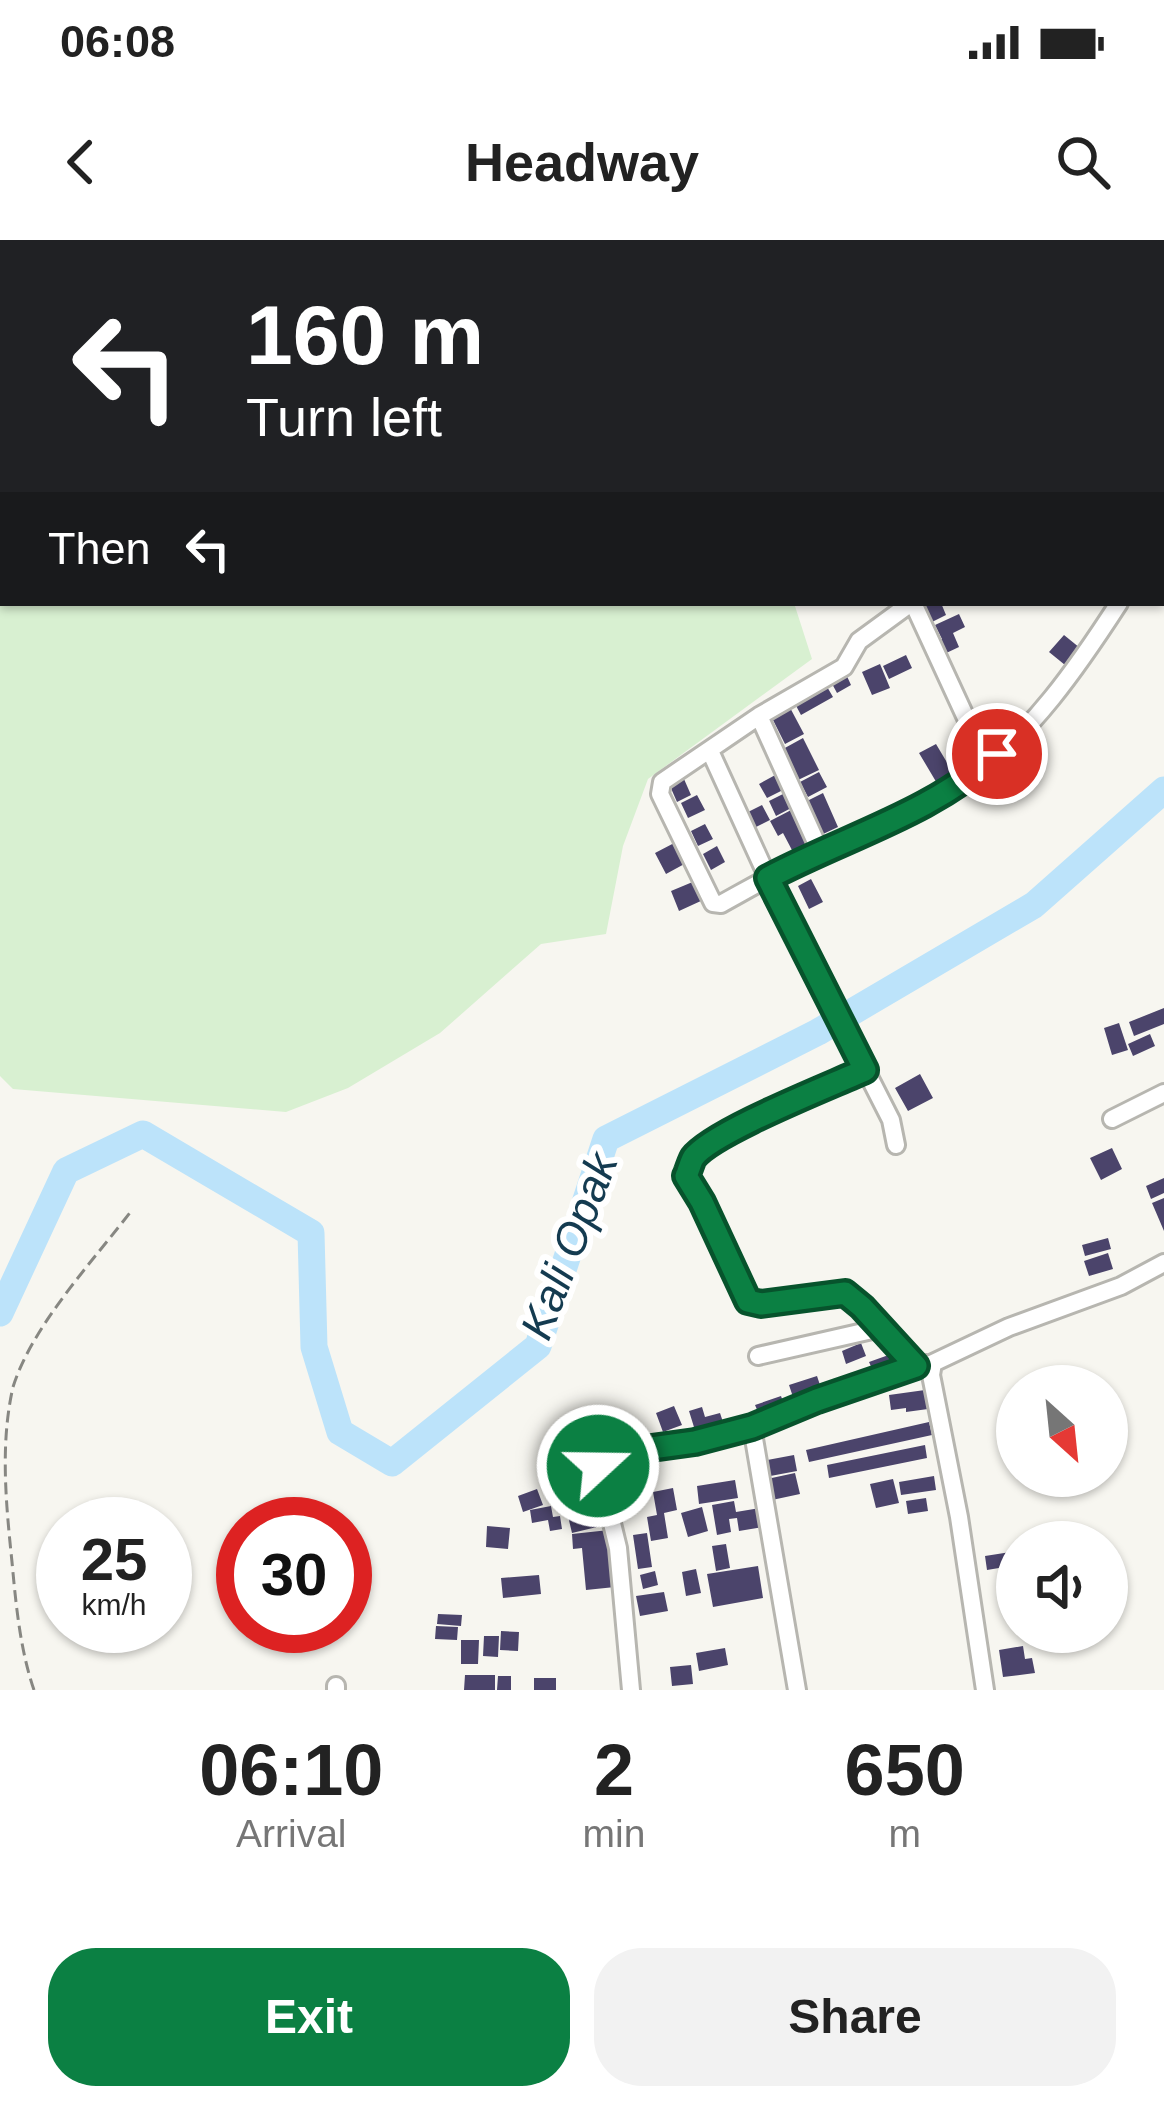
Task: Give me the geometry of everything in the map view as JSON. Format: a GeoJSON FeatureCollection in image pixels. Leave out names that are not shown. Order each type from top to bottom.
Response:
{"type":"FeatureCollection","features":[{"type":"Feature","properties":{"kind":"street"},"geometry":{"type":"LineString","coordinates":[[908,606],[859,640],[844,668],[759,716],[662,782],[660,794],[713,903],[721,904],[820,851],[903,816],[972,777],[1022,732],[1076,671],[1117,606]]}},
{"type":"Feature","properties":{"kind":"street"},"geometry":{"type":"LineString","coordinates":[[913,606],[966,718]]}},
{"type":"Feature","properties":{"kind":"street"},"geometry":{"type":"LineString","coordinates":[[759,716],[820,851]]}},
{"type":"Feature","properties":{"kind":"street"},"geometry":{"type":"LineString","coordinates":[[710,751],[768,878],[891,1120],[896,1145]]}},
{"type":"Feature","properties":{"kind":"street"},"geometry":{"type":"LineString","coordinates":[[865,1070],[711,1143],[692,1159],[686,1176],[748,1301],[761,1304],[845,1293],[932,1375],[985,1690]]}},
{"type":"Feature","properties":{"kind":"street"},"geometry":{"type":"LineString","coordinates":[[1112,1119],[1164,1093]]}},
{"type":"Feature","properties":{"kind":"street"},"geometry":{"type":"LineString","coordinates":[[631,1690],[618,1548],[598,1466],[601,1459],[752,1427],[924,1365],[1156,1268]]}},
{"type":"Feature","properties":{"kind":"street"},"geometry":{"type":"LineString","coordinates":[[758,1356],[881,1328]]}},
{"type":"Feature","properties":{"kind":"street"},"geometry":{"type":"LineString","coordinates":[[752,1427],[797,1690]]}},
{"type":"Feature","properties":{"kind":"path"},"geometry":{"type":"LineString","coordinates":[[34,1690],[18,1618],[3,1478],[14,1385],[39,1332],[132,1210]]}},
{"type":"Feature","properties":{"kind":"green space"},"geometry":{"type":"Polygon","coordinates":[[[0,606],[795,606],[812,659],[648,779],[623,846],[606,934],[541,944],[440,1033],[348,1088],[286,1112],[13,1089],[0,1076],[0,606]]]}},
{"type":"Feature","properties":{"kind":"building"},"geometry":{"type":"Polygon","coordinates":[[[942,606],[946,615],[930,623],[923,607],[942,606]]]}},
{"type":"Feature","properties":{"kind":"building"},"geometry":{"type":"Polygon","coordinates":[[[959,614],[965,627],[953,633],[959,647],[942,655],[936,642],[942,639],[935,625],[959,614]]]}},
{"type":"Feature","properties":{"kind":"building"},"geometry":{"type":"Polygon","coordinates":[[[1064,635],[1080,648],[1065,665],[1049,652],[1064,635]]]}},
{"type":"Feature","properties":{"kind":"building"},"geometry":{"type":"Polygon","coordinates":[[[906,655],[912,668],[889,679],[883,666],[906,655]]]}},
{"type":"Feature","properties":{"kind":"building"},"geometry":{"type":"Polygon","coordinates":[[[880,664],[890,688],[872,695],[862,672],[880,664]]]}},
{"type":"Feature","properties":{"kind":"building"},"geometry":{"type":"Polygon","coordinates":[[[845,672],[851,685],[837,693],[830,680],[845,672]]]}},
{"type":"Feature","properties":{"kind":"building"},"geometry":{"type":"Polygon","coordinates":[[[826,685],[833,697],[801,715],[794,702],[826,685]]]}},
{"type":"Feature","properties":{"kind":"building"},"geometry":{"type":"Polygon","coordinates":[[[787,702],[804,734],[785,744],[769,712],[787,702]]]}},
{"type":"Feature","properties":{"kind":"building"},"geometry":{"type":"Polygon","coordinates":[[[994,708],[1000,723],[976,735],[969,720],[994,708]]]}},
{"type":"Feature","properties":{"kind":"building"},"geometry":{"type":"Polygon","coordinates":[[[803,738],[819,770],[798,780],[783,749],[803,738]]]}},
{"type":"Feature","properties":{"kind":"building"},"geometry":{"type":"Polygon","coordinates":[[[936,744],[955,776],[938,785],[919,753],[936,744]]]}},
{"type":"Feature","properties":{"kind":"building"},"geometry":{"type":"Polygon","coordinates":[[[819,772],[827,787],[808,797],[800,782],[819,772]]]}},
{"type":"Feature","properties":{"kind":"building"},"geometry":{"type":"Polygon","coordinates":[[[779,773],[787,788],[767,798],[759,784],[779,773]]]}},
{"type":"Feature","properties":{"kind":"building"},"geometry":{"type":"Polygon","coordinates":[[[684,779],[691,795],[677,802],[670,786],[684,779]]]}},
{"type":"Feature","properties":{"kind":"building"},"geometry":{"type":"Polygon","coordinates":[[[787,792],[795,806],[776,816],[769,801],[787,792]]]}},
{"type":"Feature","properties":{"kind":"building"},"geometry":{"type":"Polygon","coordinates":[[[823,793],[838,827],[821,835],[805,802],[823,793]]]}},
{"type":"Feature","properties":{"kind":"building"},"geometry":{"type":"Polygon","coordinates":[[[697,795],[705,810],[688,818],[681,803],[697,795]]]}},
{"type":"Feature","properties":{"kind":"building"},"geometry":{"type":"Polygon","coordinates":[[[762,805],[770,820],[754,828],[746,813],[762,805]]]}},
{"type":"Feature","properties":{"kind":"building"},"geometry":{"type":"Polygon","coordinates":[[[795,808],[809,844],[793,852],[770,821],[795,808]]]}},
{"type":"Feature","properties":{"kind":"building"},"geometry":{"type":"Polygon","coordinates":[[[705,824],[713,839],[698,846],[691,831],[705,824]]]}},
{"type":"Feature","properties":{"kind":"building"},"geometry":{"type":"Polygon","coordinates":[[[678,841],[688,862],[666,874],[655,853],[678,841]]]}},
{"type":"Feature","properties":{"kind":"building"},"geometry":{"type":"Polygon","coordinates":[[[717,846],[725,862],[711,870],[703,854],[717,846]]]}},
{"type":"Feature","properties":{"kind":"building"},"geometry":{"type":"Polygon","coordinates":[[[811,879],[823,902],[809,909],[798,886],[811,879]]]}},
{"type":"Feature","properties":{"kind":"building"},"geometry":{"type":"Polygon","coordinates":[[[695,881],[703,900],[679,911],[671,891],[695,881]]]}},
{"type":"Feature","properties":{"kind":"building"},"geometry":{"type":"Polygon","coordinates":[[[1164,1008],[1164,1024],[1134,1036],[1129,1022],[1164,1008]]]}},
{"type":"Feature","properties":{"kind":"building"},"geometry":{"type":"Polygon","coordinates":[[[1119,1023],[1128,1050],[1112,1055],[1104,1028],[1119,1023]]]}},
{"type":"Feature","properties":{"kind":"building"},"geometry":{"type":"Polygon","coordinates":[[[1150,1034],[1155,1046],[1133,1056],[1128,1044],[1150,1034]]]}},
{"type":"Feature","properties":{"kind":"building"},"geometry":{"type":"Polygon","coordinates":[[[920,1074],[933,1098],[908,1111],[895,1088],[920,1074]]]}},
{"type":"Feature","properties":{"kind":"building"},"geometry":{"type":"Polygon","coordinates":[[[1112,1148],[1122,1169],[1101,1180],[1090,1158],[1112,1148]]]}},
{"type":"Feature","properties":{"kind":"building"},"geometry":{"type":"Polygon","coordinates":[[[1164,1178],[1164,1193],[1151,1199],[1146,1186],[1164,1178]]]}},
{"type":"Feature","properties":{"kind":"building"},"geometry":{"type":"Polygon","coordinates":[[[1164,1198],[1164,1231],[1152,1203],[1164,1198]]]}},
{"type":"Feature","properties":{"kind":"building"},"geometry":{"type":"Polygon","coordinates":[[[1108,1238],[1111,1249],[1085,1256],[1082,1245],[1108,1238]]]}},
{"type":"Feature","properties":{"kind":"building"},"geometry":{"type":"Polygon","coordinates":[[[1108,1253],[1113,1269],[1089,1276],[1084,1261],[1108,1253]]]}},
{"type":"Feature","properties":{"kind":"building"},"geometry":{"type":"Polygon","coordinates":[[[861,1343],[866,1356],[846,1364],[842,1351],[861,1343]]]}},
{"type":"Feature","properties":{"kind":"building"},"geometry":{"type":"Polygon","coordinates":[[[897,1352],[901,1363],[874,1373],[869,1362],[897,1352]]]}},
{"type":"Feature","properties":{"kind":"building"},"geometry":{"type":"Polygon","coordinates":[[[817,1376],[821,1388],[793,1397],[789,1385],[817,1376]]]}},
{"type":"Feature","properties":{"kind":"building"},"geometry":{"type":"Polygon","coordinates":[[[925,1390],[928,1409],[891,1410],[889,1395],[925,1390]]]}},
{"type":"Feature","properties":{"kind":"building"},"geometry":{"type":"Polygon","coordinates":[[[781,1396],[786,1410],[761,1419],[755,1405],[781,1396]]]}},
{"type":"Feature","properties":{"kind":"building"},"geometry":{"type":"Polygon","coordinates":[[[674,1406],[682,1425],[663,1432],[656,1413],[674,1406]]]}},
{"type":"Feature","properties":{"kind":"building"},"geometry":{"type":"Polygon","coordinates":[[[702,1407],[705,1417],[720,1413],[726,1431],[698,1440],[689,1411],[702,1407]]]}},
{"type":"Feature","properties":{"kind":"building"},"geometry":{"type":"Polygon","coordinates":[[[929,1422],[932,1435],[809,1462],[806,1450],[929,1422]]]}},
{"type":"Feature","properties":{"kind":"building"},"geometry":{"type":"Polygon","coordinates":[[[925,1445],[927,1458],[829,1478],[827,1465],[925,1445]]]}},
{"type":"Feature","properties":{"kind":"building"},"geometry":{"type":"Polygon","coordinates":[[[794,1455],[797,1471],[765,1477],[762,1461],[794,1455]]]}},
{"type":"Feature","properties":{"kind":"building"},"geometry":{"type":"Polygon","coordinates":[[[645,1471],[651,1490],[618,1501],[612,1482],[645,1471]]]}},
{"type":"Feature","properties":{"kind":"building"},"geometry":{"type":"Polygon","coordinates":[[[795,1473],[800,1494],[772,1500],[767,1479],[795,1473]]]}},
{"type":"Feature","properties":{"kind":"building"},"geometry":{"type":"Polygon","coordinates":[[[934,1476],[936,1490],[901,1495],[899,1482],[934,1476]]]}},
{"type":"Feature","properties":{"kind":"building"},"geometry":{"type":"Polygon","coordinates":[[[893,1479],[899,1503],[876,1508],[870,1484],[893,1479]]]}},
{"type":"Feature","properties":{"kind":"building"},"geometry":{"type":"Polygon","coordinates":[[[735,1480],[738,1498],[699,1504],[697,1486],[735,1480]]]}},
{"type":"Feature","properties":{"kind":"building"},"geometry":{"type":"Polygon","coordinates":[[[586,1483],[588,1493],[578,1495],[581,1507],[571,1509],[566,1488],[586,1483]]]}},
{"type":"Feature","properties":{"kind":"building"},"geometry":{"type":"Polygon","coordinates":[[[673,1488],[677,1510],[664,1513],[668,1538],[651,1541],[647,1517],[657,1515],[653,1492],[673,1488]]]}},
{"type":"Feature","properties":{"kind":"building"},"geometry":{"type":"Polygon","coordinates":[[[537,1489],[543,1505],[523,1512],[518,1496],[537,1489]]]}},
{"type":"Feature","properties":{"kind":"building"},"geometry":{"type":"Polygon","coordinates":[[[926,1498],[928,1511],[908,1514],[906,1501],[926,1498]]]}},
{"type":"Feature","properties":{"kind":"building"},"geometry":{"type":"Polygon","coordinates":[[[734,1501],[736,1512],[760,1508],[763,1527],[739,1531],[737,1518],[729,1519],[731,1532],[717,1535],[712,1505],[734,1501]]]}},
{"type":"Feature","properties":{"kind":"building"},"geometry":{"type":"Polygon","coordinates":[[[596,1505],[601,1526],[572,1533],[567,1512],[596,1505]]]}},
{"type":"Feature","properties":{"kind":"building"},"geometry":{"type":"Polygon","coordinates":[[[551,1506],[553,1517],[560,1516],[562,1529],[550,1531],[548,1520],[532,1523],[530,1510],[551,1506]]]}},
{"type":"Feature","properties":{"kind":"building"},"geometry":{"type":"Polygon","coordinates":[[[702,1507],[708,1531],[688,1537],[681,1513],[702,1507]]]}},
{"type":"Feature","properties":{"kind":"building"},"geometry":{"type":"Polygon","coordinates":[[[487,1526],[510,1528],[508,1549],[486,1547],[487,1526]]]}},
{"type":"Feature","properties":{"kind":"building"},"geometry":{"type":"Polygon","coordinates":[[[609,1530],[615,1587],[586,1590],[582,1548],[573,1549],[572,1534],[609,1530]]]}},
{"type":"Feature","properties":{"kind":"building"},"geometry":{"type":"Polygon","coordinates":[[[647,1533],[652,1567],[638,1569],[633,1535],[647,1533]]]}},
{"type":"Feature","properties":{"kind":"building"},"geometry":{"type":"Polygon","coordinates":[[[726,1544],[730,1568],[716,1571],[712,1546],[726,1544]]]}},
{"type":"Feature","properties":{"kind":"building"},"geometry":{"type":"Polygon","coordinates":[[[996,1554],[996,1568],[987,1570],[985,1556],[996,1554]]]}},
{"type":"Feature","properties":{"kind":"building"},"geometry":{"type":"Polygon","coordinates":[[[758,1566],[763,1598],[713,1607],[707,1574],[758,1566]]]}},
{"type":"Feature","properties":{"kind":"building"},"geometry":{"type":"Polygon","coordinates":[[[696,1569],[701,1593],[686,1596],[682,1572],[696,1569]]]}},
{"type":"Feature","properties":{"kind":"building"},"geometry":{"type":"Polygon","coordinates":[[[655,1571],[658,1585],[643,1589],[640,1575],[655,1571]]]}},
{"type":"Feature","properties":{"kind":"building"},"geometry":{"type":"Polygon","coordinates":[[[539,1575],[541,1594],[503,1598],[501,1578],[539,1575]]]}},
{"type":"Feature","properties":{"kind":"building"},"geometry":{"type":"Polygon","coordinates":[[[664,1592],[668,1611],[640,1616],[636,1596],[664,1592]]]}},
{"type":"Feature","properties":{"kind":"building"},"geometry":{"type":"Polygon","coordinates":[[[438,1614],[462,1615],[461,1626],[437,1624],[438,1614]]]}},
{"type":"Feature","properties":{"kind":"building"},"geometry":{"type":"Polygon","coordinates":[[[436,1626],[458,1627],[457,1640],[435,1639],[436,1626]]]}},
{"type":"Feature","properties":{"kind":"building"},"geometry":{"type":"Polygon","coordinates":[[[501,1631],[519,1632],[518,1651],[500,1650],[501,1631]]]}},
{"type":"Feature","properties":{"kind":"building"},"geometry":{"type":"Polygon","coordinates":[[[484,1636],[499,1636],[498,1657],[483,1656],[484,1636]]]}},
{"type":"Feature","properties":{"kind":"building"},"geometry":{"type":"Polygon","coordinates":[[[461,1640],[479,1640],[478,1664],[461,1664],[461,1640]]]}},
{"type":"Feature","properties":{"kind":"building"},"geometry":{"type":"Polygon","coordinates":[[[725,1648],[728,1665],[699,1671],[696,1653],[725,1648]]]}},
{"type":"Feature","properties":{"kind":"building"},"geometry":{"type":"Polygon","coordinates":[[[999,1653],[1024,1653],[1025,1659],[1032,1658],[1035,1673],[1003,1677],[999,1653]]]}},
{"type":"Feature","properties":{"kind":"building"},"geometry":{"type":"Polygon","coordinates":[[[691,1665],[693,1684],[672,1686],[670,1667],[691,1665]]]}},
{"type":"Feature","properties":{"kind":"building"},"geometry":{"type":"Polygon","coordinates":[[[465,1675],[495,1675],[495,1690],[464,1690],[465,1675]]]}},
{"type":"Feature","properties":{"kind":"building"},"geometry":{"type":"Polygon","coordinates":[[[498,1676],[511,1676],[511,1690],[497,1690],[498,1676]]]}},
{"type":"Feature","properties":{"kind":"building"},"geometry":{"type":"Polygon","coordinates":[[[534,1678],[556,1678],[556,1690],[534,1690],[534,1678]]]}},
{"type":"Feature","properties":{"kind":"waterway","name":"Kali Opak"},"geometry":{"type":"LineString","coordinates":[[0,1313],[66,1171],[143,1134],[311,1233],[314,1347],[340,1432],[392,1463],[538,1346],[606,1139],[818,1032],[1034,905],[1164,790]]}},
{"type":"Feature","properties":{"kind":"route"},"geometry":{"type":"LineString","coordinates":[[598,1466],[608,1454],[695,1442],[752,1427],[916,1366],[845,1293],[761,1304],[748,1301],[686,1176],[692,1159],[711,1143],[865,1070],[768,878],[943,796],[997,754]]}}]}
